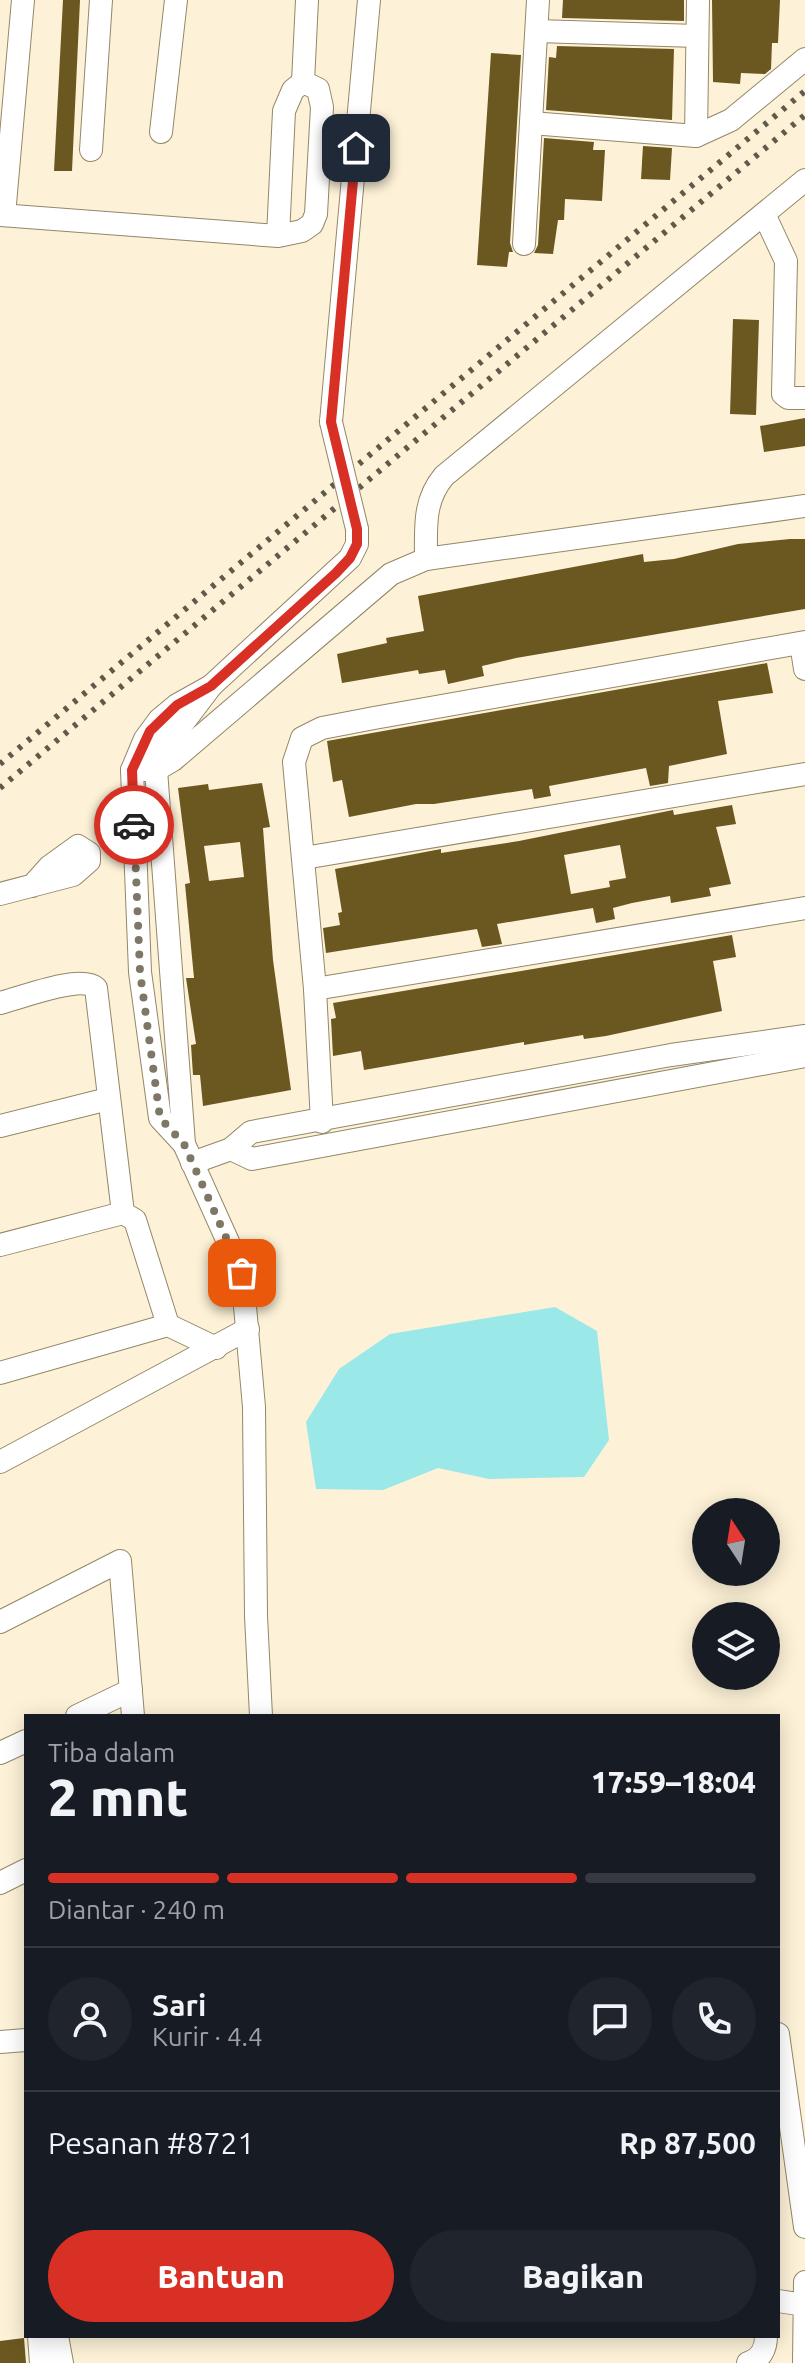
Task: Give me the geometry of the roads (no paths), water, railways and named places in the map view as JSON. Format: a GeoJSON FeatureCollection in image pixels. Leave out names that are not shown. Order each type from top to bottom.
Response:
{"type":"FeatureCollection","features":[{"type":"Feature","properties":{"kind":"street"},"geometry":{"type":"LineString","coordinates":[[23,0],[2,215],[278,236],[302,231],[312,224],[316,214],[322,107],[318,89],[303,82]]}},
{"type":"Feature","properties":{"kind":"street"},"geometry":{"type":"LineString","coordinates":[[91,150],[101,0]]}},
{"type":"Feature","properties":{"kind":"street"},"geometry":{"type":"LineString","coordinates":[[161,132],[176,0]]}},
{"type":"Feature","properties":{"kind":"street"},"geometry":{"type":"LineString","coordinates":[[278,236],[284,111],[293,90],[303,82],[307,0]]}},
{"type":"Feature","properties":{"kind":"street"},"geometry":{"type":"LineString","coordinates":[[188,1154],[156,770],[177,705],[211,686],[336,573],[357,544],[357,529],[331,422],[369,0]]}},
{"type":"Feature","properties":{"kind":"street"},"geometry":{"type":"LineString","coordinates":[[524,244],[538,0]]}},
{"type":"Feature","properties":{"kind":"street"},"geometry":{"type":"LineString","coordinates":[[696,136],[698,0]]}},
{"type":"Feature","properties":{"kind":"street"},"geometry":{"type":"LineString","coordinates":[[537,31],[697,36]]}},
{"type":"Feature","properties":{"kind":"street"},"geometry":{"type":"LineString","coordinates":[[531,123],[696,136],[731,120],[805,59]]}},
{"type":"Feature","properties":{"kind":"street"},"geometry":{"type":"LineString","coordinates":[[426,559],[426,512],[432,491],[444,476],[805,180]]}},
{"type":"Feature","properties":{"kind":"street"},"geometry":{"type":"LineString","coordinates":[[764,214],[805,199]]}},
{"type":"Feature","properties":{"kind":"street"},"geometry":{"type":"LineString","coordinates":[[764,214],[786,261],[783,394],[788,398],[805,398]]}},
{"type":"Feature","properties":{"kind":"street"},"geometry":{"type":"LineString","coordinates":[[132,770],[156,770],[173,760],[391,574],[426,559],[805,506]]}},
{"type":"Feature","properties":{"kind":"street"},"geometry":{"type":"LineString","coordinates":[[322,1122],[315,989],[294,762],[298,745],[309,732],[803,642],[805,669]]}},
{"type":"Feature","properties":{"kind":"street"},"geometry":{"type":"LineString","coordinates":[[169,726],[145,739],[132,770],[140,972],[160,1118],[188,1154],[242,1273],[254,1407],[256,1616],[261,1714]]}},
{"type":"Feature","properties":{"kind":"street"},"geometry":{"type":"LineString","coordinates":[[304,858],[805,774]]}},
{"type":"Feature","properties":{"kind":"street"},"geometry":{"type":"LineString","coordinates":[[0,894],[32,886]]}},
{"type":"Feature","properties":{"kind":"street"},"geometry":{"type":"LineString","coordinates":[[315,989],[805,908]]}},
{"type":"Feature","properties":{"kind":"street"},"geometry":{"type":"LineString","coordinates":[[140,972],[172,965]]}},
{"type":"Feature","properties":{"kind":"street"},"geometry":{"type":"LineString","coordinates":[[0,1003],[70,984],[93,984],[98,994],[123,1213]]}},
{"type":"Feature","properties":{"kind":"street"},"geometry":{"type":"LineString","coordinates":[[188,1154],[231,1149],[252,1159],[671,1055],[805,1036]]}},
{"type":"Feature","properties":{"kind":"street"},"geometry":{"type":"LineString","coordinates":[[231,1149],[251,1132],[445,1110],[805,1056]]}},
{"type":"Feature","properties":{"kind":"street"},"geometry":{"type":"LineString","coordinates":[[0,1126],[108,1099]]}},
{"type":"Feature","properties":{"kind":"street"},"geometry":{"type":"LineString","coordinates":[[0,1245],[123,1213],[135,1220],[168,1325]]}},
{"type":"Feature","properties":{"kind":"street"},"geometry":{"type":"LineString","coordinates":[[0,1373],[168,1325],[216,1348]]}},
{"type":"Feature","properties":{"kind":"street"},"geometry":{"type":"LineString","coordinates":[[0,1462],[248,1329]]}},
{"type":"Feature","properties":{"kind":"street"},"geometry":{"type":"LineString","coordinates":[[0,1622],[120,1561],[133,1714]]}},
{"type":"Feature","properties":{"kind":"street"},"geometry":{"type":"LineString","coordinates":[[81,1714],[131,1690]]}},
{"type":"Feature","properties":{"kind":"street"},"geometry":{"type":"LineString","coordinates":[[0,1753],[24,1742]]}},
{"type":"Feature","properties":{"kind":"street"},"geometry":{"type":"LineString","coordinates":[[0,1883],[24,1871]]}},
{"type":"Feature","properties":{"kind":"street"},"geometry":{"type":"LineString","coordinates":[[0,2042],[24,2040]]}},
{"type":"Feature","properties":{"kind":"street"},"geometry":{"type":"LineString","coordinates":[[780,2048],[804,2215]]}},
{"type":"Feature","properties":{"kind":"street"},"geometry":{"type":"LineString","coordinates":[[780,2301],[804,2297],[804,2363]]}},
{"type":"Feature","properties":{"kind":"street"},"geometry":{"type":"LineString","coordinates":[[39,2338],[41,2363]]}},
{"type":"Feature","properties":{"kind":"street"},"geometry":{"type":"LineString","coordinates":[[57,2338],[62,2363]]}},
{"type":"Feature","properties":{"kind":"street"},"geometry":{"type":"LineString","coordinates":[[748,2363],[757,2360],[766,2347],[766,2338]]}},
{"type":"Feature","properties":{"kind":"water"},"geometry":{"type":"Polygon","coordinates":[[[555,1307],[597,1331],[609,1440],[584,1477],[489,1479],[438,1468],[383,1490],[316,1489],[306,1422],[339,1369],[390,1334],[555,1307]]]}},
{"type":"Feature","properties":{"kind":"railway"},"geometry":{"type":"LineString","coordinates":[[0,764],[805,91]]}},
{"type":"Feature","properties":{"kind":"railway"},"geometry":{"type":"LineString","coordinates":[[0,788],[805,115]]}}]}
